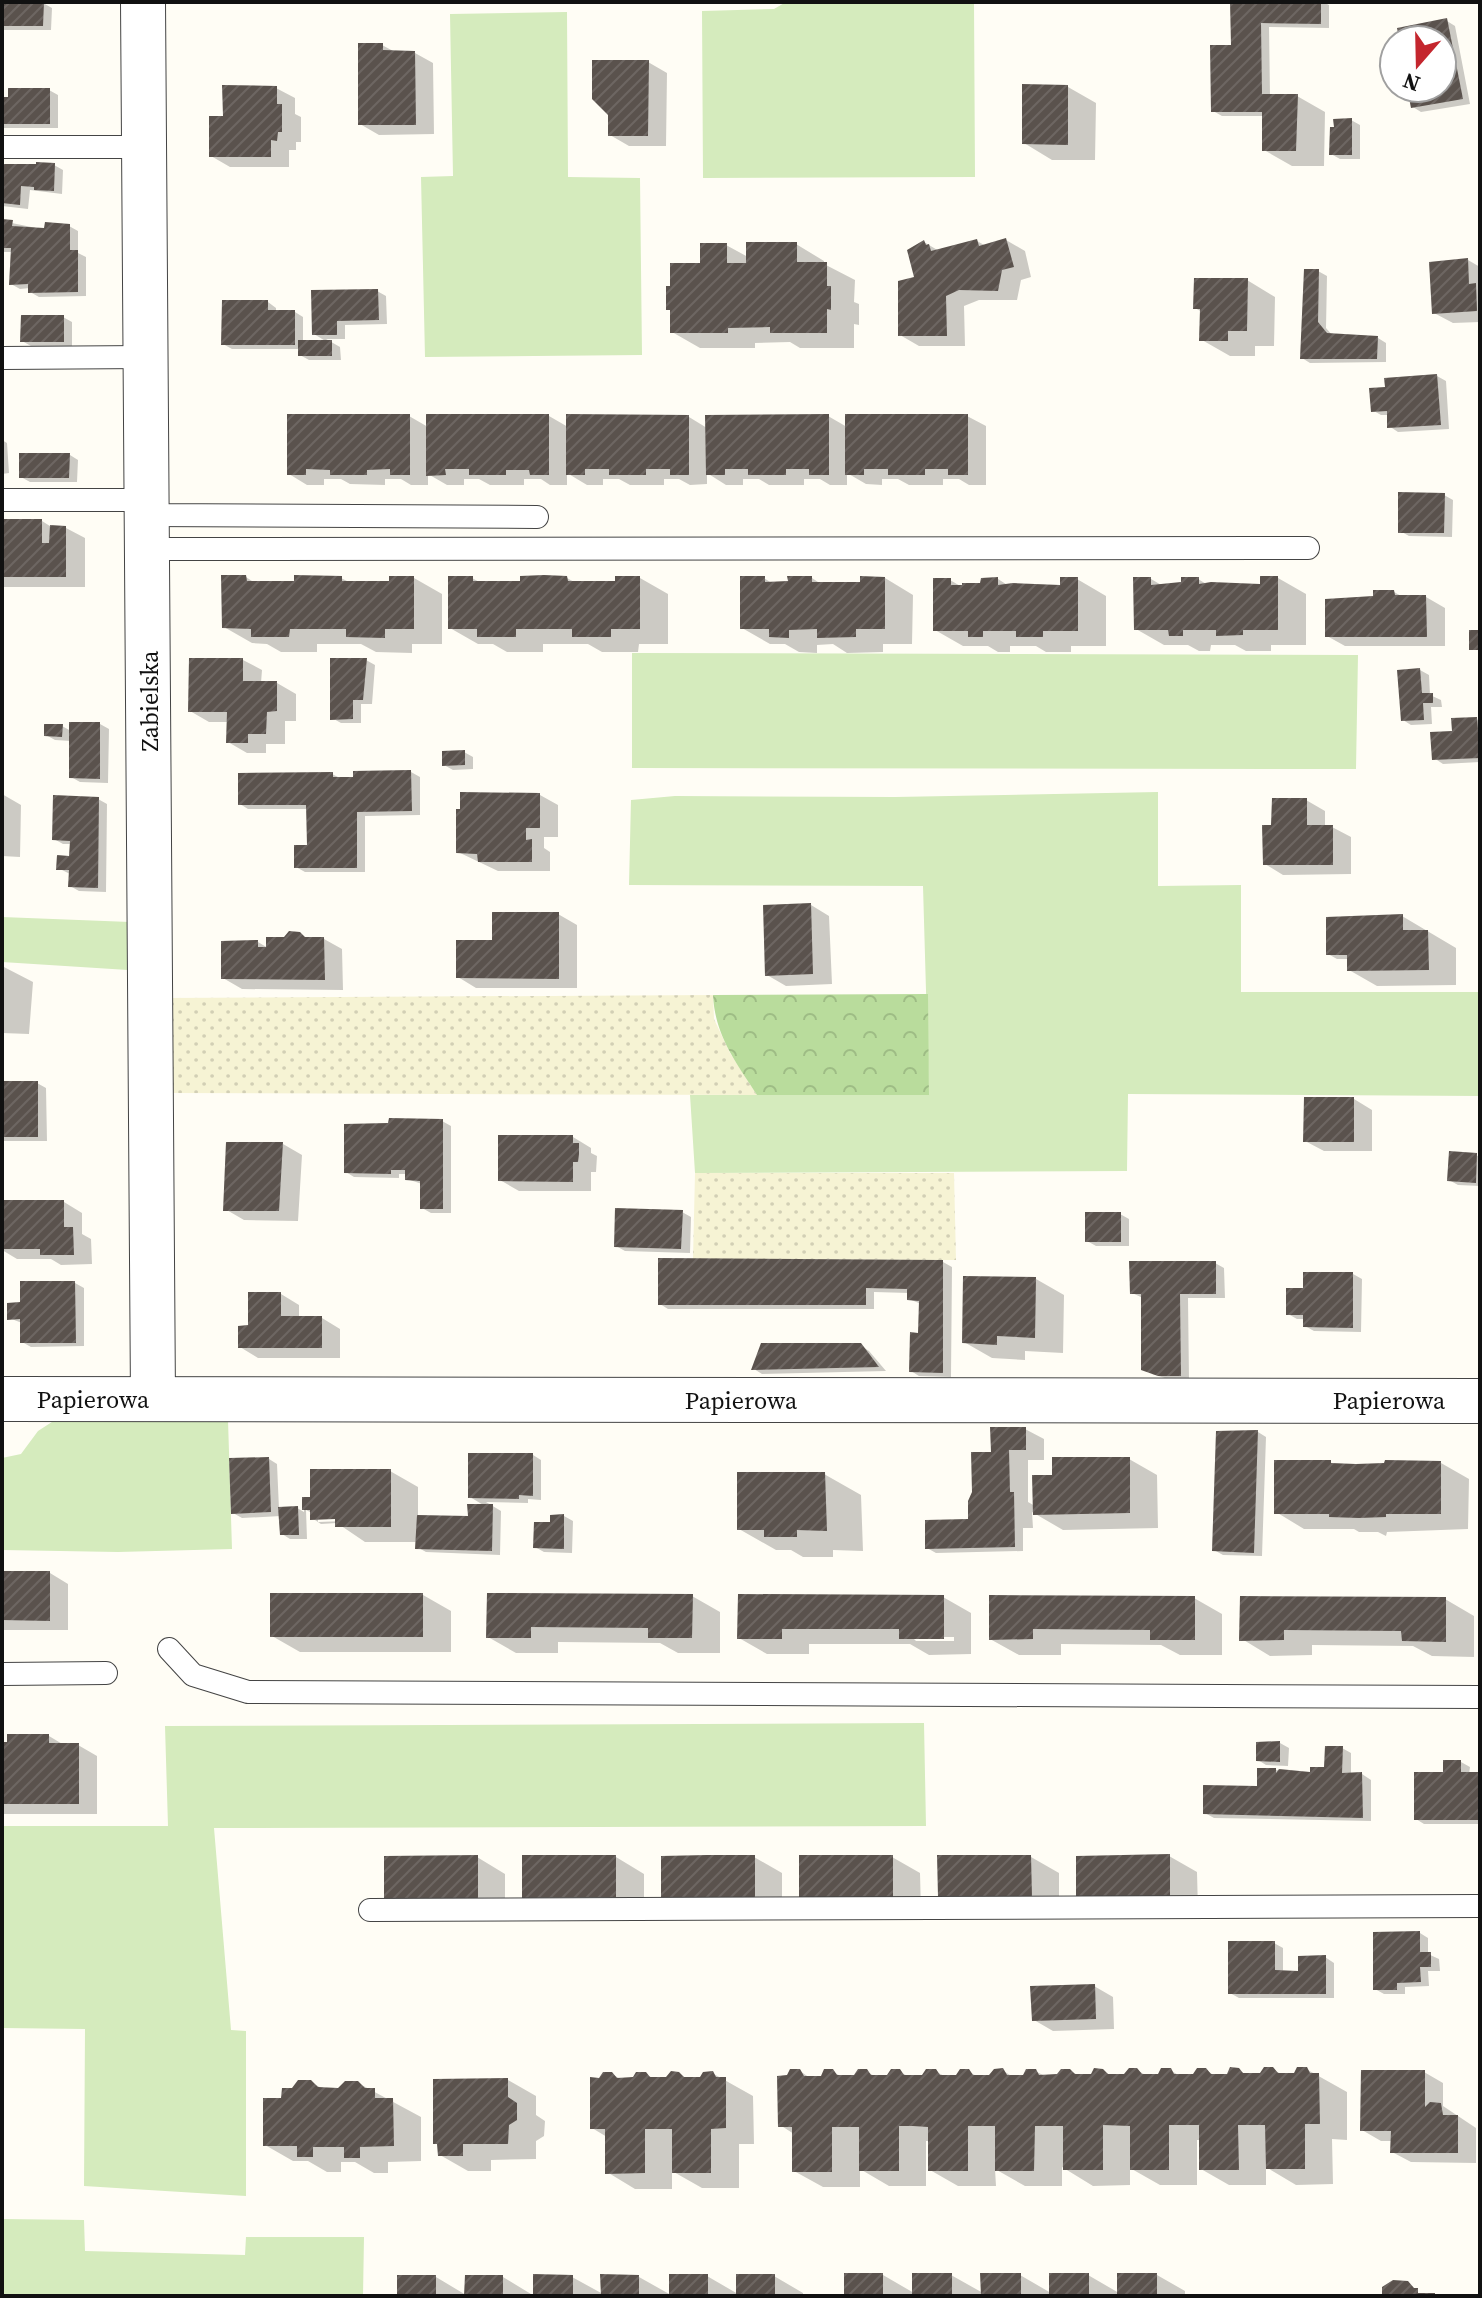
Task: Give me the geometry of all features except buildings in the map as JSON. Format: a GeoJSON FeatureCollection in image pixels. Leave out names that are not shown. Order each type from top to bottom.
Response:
{"type":"FeatureCollection","features":[{"type":"Feature","properties":{"kind":"street","name":"Zabielska"},"geometry":{"type":"LineString","coordinates":[[143,2],[153,1399]]}},
{"type":"Feature","properties":{"kind":"street","name":"Papierowa"},"geometry":{"type":"LineString","coordinates":[[2,1399],[1480,1401]]}},
{"type":"Feature","properties":{"kind":"lane"},"geometry":{"type":"LineString","coordinates":[[2,147],[144,147]]}},
{"type":"Feature","properties":{"kind":"lane"},"geometry":{"type":"LineString","coordinates":[[2,358],[146,357]]}},
{"type":"Feature","properties":{"kind":"lane"},"geometry":{"type":"LineString","coordinates":[[2,500],[147,522],[1308,548]]}},
{"type":"Feature","properties":{"kind":"lane"},"geometry":{"type":"LineString","coordinates":[[147,522],[537,517]]}},
{"type":"Feature","properties":{"kind":"lane"},"geometry":{"type":"LineString","coordinates":[[169,1649],[193,1675],[248,1692],[1480,1697]]}},
{"type":"Feature","properties":{"kind":"lane"},"geometry":{"type":"LineString","coordinates":[[2,1674],[106,1673]]}},
{"type":"Feature","properties":{"kind":"lane"},"geometry":{"type":"LineString","coordinates":[[370,1910],[1480,1906]]}},
{"type":"Feature","properties":{"kind":"shaded area"},"geometry":{"type":"Polygon","coordinates":[[[713,995],[714,1019],[730,1053],[757,1095],[169,1093],[169,998],[713,995]]]}},
{"type":"Feature","properties":{"kind":"shaded area"},"geometry":{"type":"Polygon","coordinates":[[[695,1173],[954,1173],[956,1260],[693,1259],[695,1173]]]}},
{"type":"Feature","properties":{"kind":"green space"},"geometry":{"type":"Polygon","coordinates":[[[786,2],[974,2],[975,177],[703,178],[702,11],[774,9],[786,2]]]}},
{"type":"Feature","properties":{"kind":"green space"},"geometry":{"type":"Polygon","coordinates":[[[567,12],[568,177],[640,178],[642,355],[425,357],[421,177],[453,176],[450,14],[567,12]]]}},
{"type":"Feature","properties":{"kind":"green space"},"geometry":{"type":"Polygon","coordinates":[[[632,653],[1358,655],[1356,769],[632,768],[632,653]]]}},
{"type":"Feature","properties":{"kind":"green space"},"geometry":{"type":"Polygon","coordinates":[[[1158,792],[1158,886],[1241,885],[1241,992],[1480,992],[1480,1096],[1128,1094],[1127,1171],[695,1173],[690,1095],[929,1095],[923,886],[629,885],[631,800],[675,796],[895,797],[1158,792]]]}},
{"type":"Feature","properties":{"kind":"green space"},"geometry":{"type":"Polygon","coordinates":[[[2,917],[130,922],[128,970],[2,962],[2,917]]]}},
{"type":"Feature","properties":{"kind":"green space"},"geometry":{"type":"Polygon","coordinates":[[[928,994],[929,1095],[757,1095],[722,1036],[713,995],[928,994]]]}},
{"type":"Feature","properties":{"kind":"green space"},"geometry":{"type":"Polygon","coordinates":[[[55,1420],[228,1420],[232,1549],[118,1552],[2,1550],[2,1458],[21,1454],[38,1431],[55,1420]]]}},
{"type":"Feature","properties":{"kind":"green space"},"geometry":{"type":"Polygon","coordinates":[[[924,1723],[926,1826],[214,1828],[231,2030],[246,2031],[246,2196],[84,2186],[85,2029],[2,2028],[2,1826],[168,1826],[165,1726],[924,1723]]]}},
{"type":"Feature","properties":{"kind":"green space"},"geometry":{"type":"Polygon","coordinates":[[[2,2219],[84,2220],[85,2251],[245,2255],[246,2237],[364,2237],[363,2296],[2,2296],[2,2219]]]}}]}
